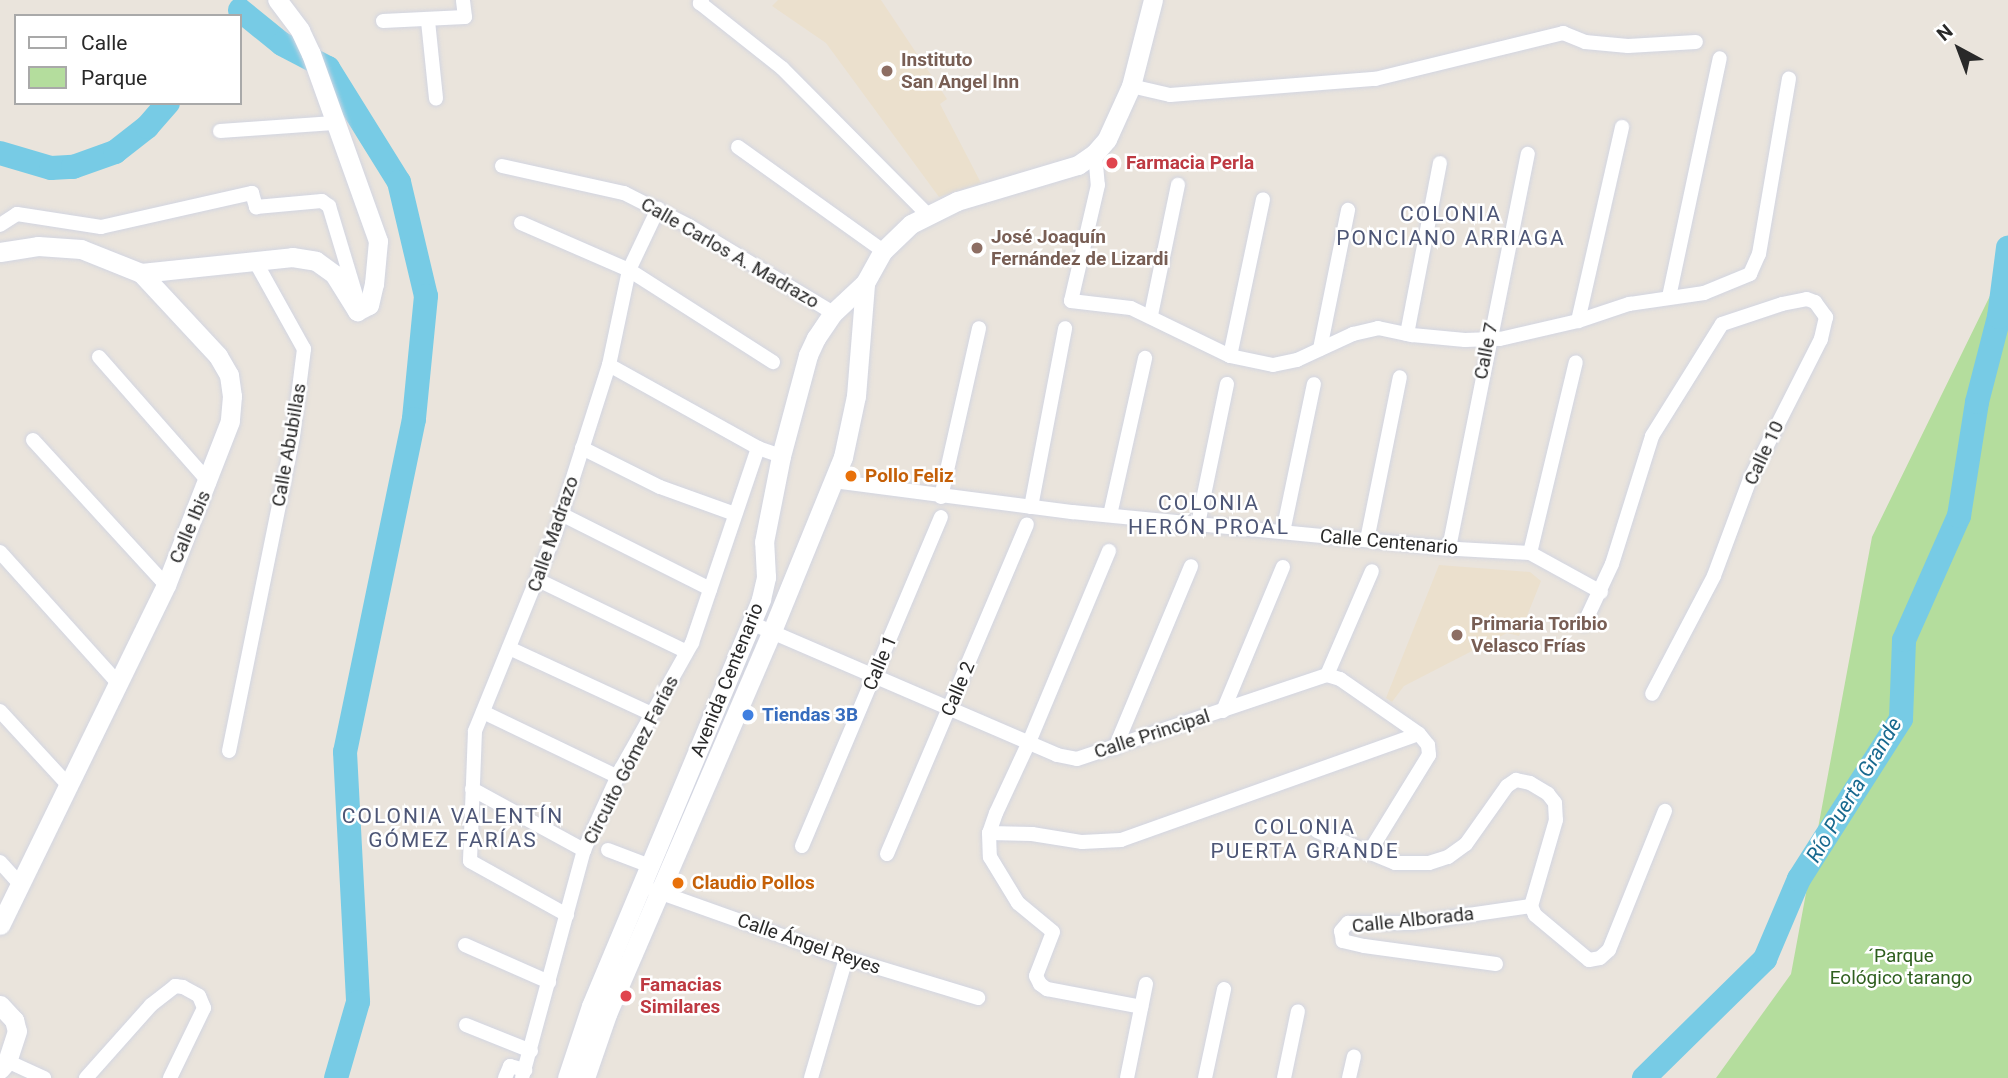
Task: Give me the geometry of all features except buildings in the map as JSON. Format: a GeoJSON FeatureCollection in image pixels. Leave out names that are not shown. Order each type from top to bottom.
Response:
{"type":"FeatureCollection","features":[{"type":"Feature","properties":{"kind":"main road"},"geometry":{"type":"LineString","coordinates":[[141,273],[292,257],[316,261],[334,274],[352,307],[360,310],[369,305],[374,284],[377,241],[311,54],[300,30],[277,0]]}},
{"type":"Feature","properties":{"kind":"main road","name":"Avenida Centenario"},"geometry":{"type":"LineString","coordinates":[[585,1078],[650,889],[650,866],[751,623],[766,577],[764,542],[782,456],[808,355],[833,313],[865,283],[883,251],[911,224],[957,201],[1061,172],[1095,153],[1107,138],[1132,83],[1153,0]]}},
{"type":"Feature","properties":{"kind":"main road","name":"Calle Ibis"},"geometry":{"type":"LineString","coordinates":[[0,253],[37,246],[81,249],[141,273],[203,338],[229,375],[232,396],[230,421],[209,482],[166,585],[0,925]]}},
{"type":"Feature","properties":{"kind":"main road","name":"Avenida Centenario"},"geometry":{"type":"LineString","coordinates":[[567,1078],[591,1006],[650,889],[772,631],[788,586],[834,481],[853,417],[865,283]]}},
{"type":"Feature","properties":{"kind":"main road"},"geometry":{"type":"LineString","coordinates":[[766,577],[788,586]]}},
{"type":"Feature","properties":{"kind":"main road"},"geometry":{"type":"LineString","coordinates":[[0,1005],[14,1020],[17,1031],[4,1065]]}},
{"type":"Feature","properties":{"kind":"street"},"geometry":{"type":"LineString","coordinates":[[383,21],[428,21],[465,17],[463,0]]}},
{"type":"Feature","properties":{"kind":"street"},"geometry":{"type":"LineString","coordinates":[[702,0],[700,3],[782,68],[927,214]]}},
{"type":"Feature","properties":{"kind":"street"},"geometry":{"type":"LineString","coordinates":[[428,21],[436,99]]}},
{"type":"Feature","properties":{"kind":"street"},"geometry":{"type":"LineString","coordinates":[[1132,83],[1170,95],[1375,79],[1563,33],[1585,42],[1628,46],[1696,42]]}},
{"type":"Feature","properties":{"kind":"street"},"geometry":{"type":"LineString","coordinates":[[1669,297],[1720,58]]}},
{"type":"Feature","properties":{"kind":"street"},"geometry":{"type":"LineString","coordinates":[[1095,153],[1098,185],[1072,301],[1131,308],[1151,315],[1230,356],[1273,365],[1297,360],[1378,328],[1407,334],[1488,341],[1578,321],[1629,304],[1704,293],[1750,274],[1759,254],[1789,79]]}},
{"type":"Feature","properties":{"kind":"street"},"geometry":{"type":"LineString","coordinates":[[220,131],[331,115]]}},
{"type":"Feature","properties":{"kind":"street"},"geometry":{"type":"LineString","coordinates":[[1578,321],[1622,127]]}},
{"type":"Feature","properties":{"kind":"street"},"geometry":{"type":"LineString","coordinates":[[738,147],[883,251]]}},
{"type":"Feature","properties":{"kind":"street","name":"Calle 7"},"geometry":{"type":"LineString","coordinates":[[1449,548],[1488,341],[1528,154]]}},
{"type":"Feature","properties":{"kind":"street"},"geometry":{"type":"LineString","coordinates":[[1407,334],[1440,163]]}},
{"type":"Feature","properties":{"kind":"street","name":"Calle Carlos A. Madrazo"},"geometry":{"type":"LineString","coordinates":[[502,166],[624,193],[659,209],[833,313]]}},
{"type":"Feature","properties":{"kind":"street"},"geometry":{"type":"LineString","coordinates":[[1151,315],[1178,185]]}},
{"type":"Feature","properties":{"kind":"street"},"geometry":{"type":"LineString","coordinates":[[0,225],[17,214],[101,227],[147,214],[252,193],[256,207],[322,201],[329,206],[360,310]]}},
{"type":"Feature","properties":{"kind":"street"},"geometry":{"type":"LineString","coordinates":[[1230,356],[1263,199]]}},
{"type":"Feature","properties":{"kind":"street","name":"Calle Madrazo"},"geometry":{"type":"LineString","coordinates":[[567,915],[470,861],[475,731],[538,580],[609,365],[629,270],[659,209]]}},
{"type":"Feature","properties":{"kind":"street"},"geometry":{"type":"LineString","coordinates":[[1320,349],[1348,210]]}},
{"type":"Feature","properties":{"kind":"street"},"geometry":{"type":"LineString","coordinates":[[521,223],[629,270],[773,362]]}},
{"type":"Feature","properties":{"kind":"street","name":"Calle Abubillas"},"geometry":{"type":"LineString","coordinates":[[229,751],[293,436],[304,349],[255,261]]}},
{"type":"Feature","properties":{"kind":"street","name":"Calle 10"},"geometry":{"type":"LineString","coordinates":[[1601,592],[1652,436],[1722,324],[1749,313],[1807,299],[1815,302],[1826,317],[1821,340],[1751,479],[1714,576],[1652,694]]}},
{"type":"Feature","properties":{"kind":"street"},"geometry":{"type":"LineString","coordinates":[[941,497],[979,328]]}},
{"type":"Feature","properties":{"kind":"street"},"geometry":{"type":"LineString","coordinates":[[1031,507],[1065,328]]}},
{"type":"Feature","properties":{"kind":"street"},"geometry":{"type":"LineString","coordinates":[[99,357],[209,482]]}},
{"type":"Feature","properties":{"kind":"street"},"geometry":{"type":"LineString","coordinates":[[1111,515],[1145,358]]}},
{"type":"Feature","properties":{"kind":"street"},"geometry":{"type":"LineString","coordinates":[[1530,553],[1576,362]]}},
{"type":"Feature","properties":{"kind":"street"},"geometry":{"type":"LineString","coordinates":[[609,365],[758,448],[782,456]]}},
{"type":"Feature","properties":{"kind":"street"},"geometry":{"type":"LineString","coordinates":[[1367,540],[1400,377]]}},
{"type":"Feature","properties":{"kind":"street"},"geometry":{"type":"LineString","coordinates":[[1198,524],[1227,384]]}},
{"type":"Feature","properties":{"kind":"street"},"geometry":{"type":"LineString","coordinates":[[1283,532],[1314,384]]}},
{"type":"Feature","properties":{"kind":"street"},"geometry":{"type":"LineString","coordinates":[[33,440],[166,585]]}},
{"type":"Feature","properties":{"kind":"street"},"geometry":{"type":"LineString","coordinates":[[582,448],[660,486],[735,514]]}},
{"type":"Feature","properties":{"kind":"street","name":"Circuito Gómez Farías"},"geometry":{"type":"LineString","coordinates":[[523,1074],[584,850],[618,777],[687,652],[758,448]]}},
{"type":"Feature","properties":{"kind":"street","name":"Calle Centenario"},"geometry":{"type":"LineString","coordinates":[[834,481],[1031,507],[1449,548],[1530,553],[1601,592]]}},
{"type":"Feature","properties":{"kind":"street"},"geometry":{"type":"LineString","coordinates":[[561,514],[710,589]]}},
{"type":"Feature","properties":{"kind":"street","name":"Calle 1"},"geometry":{"type":"LineString","coordinates":[[802,846],[941,517]]}},
{"type":"Feature","properties":{"kind":"street","name":"Calle 2"},"geometry":{"type":"LineString","coordinates":[[887,854],[1027,524]]}},
{"type":"Feature","properties":{"kind":"street"},"geometry":{"type":"LineString","coordinates":[[1109,551],[989,832],[990,858],[1018,903],[1053,932],[1036,976],[1040,984],[1047,989],[1141,1007]]}},
{"type":"Feature","properties":{"kind":"street"},"geometry":{"type":"LineString","coordinates":[[0,552],[119,684]]}},
{"type":"Feature","properties":{"kind":"street"},"geometry":{"type":"LineString","coordinates":[[1115,748],[1191,566]]}},
{"type":"Feature","properties":{"kind":"street"},"geometry":{"type":"LineString","coordinates":[[1223,711],[1283,567]]}},
{"type":"Feature","properties":{"kind":"street"},"geometry":{"type":"LineString","coordinates":[[1370,851],[1429,755],[1428,745],[1419,734],[1340,679],[1327,675],[1372,571]]}},
{"type":"Feature","properties":{"kind":"street"},"geometry":{"type":"LineString","coordinates":[[538,580],[687,652]]}},
{"type":"Feature","properties":{"kind":"street"},"geometry":{"type":"LineString","coordinates":[[1584,624],[1601,592]]}},
{"type":"Feature","properties":{"kind":"street","name":"Calle Principal"},"geometry":{"type":"LineString","coordinates":[[751,623],[950,706],[1057,755],[1077,759],[1327,675]]}},
{"type":"Feature","properties":{"kind":"street"},"geometry":{"type":"LineString","coordinates":[[509,648],[652,714]]}},
{"type":"Feature","properties":{"kind":"street"},"geometry":{"type":"LineString","coordinates":[[0,711],[68,785]]}},
{"type":"Feature","properties":{"kind":"street"},"geometry":{"type":"LineString","coordinates":[[483,712],[618,777]]}},
{"type":"Feature","properties":{"kind":"street"},"geometry":{"type":"LineString","coordinates":[[989,832],[1032,834],[1082,842],[1121,840],[1419,734]]}},
{"type":"Feature","properties":{"kind":"street"},"geometry":{"type":"LineString","coordinates":[[1317,831],[1395,863],[1412,865],[1448,858],[1466,844],[1507,786],[1516,780],[1530,783],[1548,794],[1555,803],[1556,820],[1531,906],[1535,915],[1589,960],[1600,958],[1609,950],[1665,811]]}},
{"type":"Feature","properties":{"kind":"street"},"geometry":{"type":"LineString","coordinates":[[472,789],[584,850]]}},
{"type":"Feature","properties":{"kind":"street"},"geometry":{"type":"LineString","coordinates":[[608,850],[650,866]]}},
{"type":"Feature","properties":{"kind":"street"},"geometry":{"type":"LineString","coordinates":[[0,862],[20,884]]}},
{"type":"Feature","properties":{"kind":"street","name":"Calle Ángel Reyes"},"geometry":{"type":"LineString","coordinates":[[650,889],[846,958],[978,998]]}},
{"type":"Feature","properties":{"kind":"street","name":"Calle Alborada"},"geometry":{"type":"LineString","coordinates":[[1496,964],[1364,946],[1343,941],[1340,931],[1348,923],[1413,923],[1531,906]]}},
{"type":"Feature","properties":{"kind":"street"},"geometry":{"type":"LineString","coordinates":[[465,945],[549,982]]}},
{"type":"Feature","properties":{"kind":"street"},"geometry":{"type":"LineString","coordinates":[[811,1078],[846,958]]}},
{"type":"Feature","properties":{"kind":"street"},"geometry":{"type":"LineString","coordinates":[[1128,1078],[1146,984]]}},
{"type":"Feature","properties":{"kind":"street"},"geometry":{"type":"LineString","coordinates":[[86,1078],[151,1005],[175,986],[183,986],[199,996],[204,1008],[170,1078]]}},
{"type":"Feature","properties":{"kind":"street"},"geometry":{"type":"LineString","coordinates":[[1205,1078],[1224,989]]}},
{"type":"Feature","properties":{"kind":"street"},"geometry":{"type":"LineString","coordinates":[[1284,1078],[1297,1011]]}},
{"type":"Feature","properties":{"kind":"street"},"geometry":{"type":"LineString","coordinates":[[466,1025],[531,1051]]}},
{"type":"Feature","properties":{"kind":"street"},"geometry":{"type":"LineString","coordinates":[[1349,1078],[1354,1057]]}},
{"type":"Feature","properties":{"kind":"street"},"geometry":{"type":"LineString","coordinates":[[4,1065],[44,1078]]}},
{"type":"Feature","properties":{"kind":"street"},"geometry":{"type":"LineString","coordinates":[[505,1078],[510,1066],[523,1074]]}},
{"type":"Feature","properties":{"kind":"shaded area","name":"Instituto San Angel Inn"},"geometry":{"type":"Polygon","coordinates":[[[778,0],[881,0],[947,99],[940,104],[981,183],[939,197],[826,43],[772,6],[778,0]]]}},
{"type":"Feature","properties":{"kind":"shaded area","name":"Primaria Toribio Velasco Frías"},"geometry":{"type":"Polygon","coordinates":[[[1439,565],[1530,572],[1541,581],[1519,636],[1507,633],[1404,686],[1392,702],[1386,698],[1439,565]]]}},
{"type":"Feature","properties":{"kind":"green space","name":"´Parque Eológico tarango"},"geometry":{"type":"Polygon","coordinates":[[[2008,259],[2008,1078],[1716,1078],[1791,974],[1872,537],[2008,259]]]}},
{"type":"Feature","properties":{"kind":"waterway"},"geometry":{"type":"LineString","coordinates":[[240,10],[282,44],[328,68],[399,182],[426,296],[414,419],[345,752],[358,1002],[336,1078]]}},
{"type":"Feature","properties":{"kind":"waterway"},"geometry":{"type":"LineString","coordinates":[[0,153],[51,168],[73,167],[115,152],[147,127],[166,105]]}},
{"type":"Feature","properties":{"kind":"waterway","name":"Río Puerta Grande"},"geometry":{"type":"LineString","coordinates":[[1644,1078],[1765,959],[1799,879],[1901,719],[1904,640],[1959,516],[1977,402],[1999,317],[2008,248]]}},
{"type":"Feature","properties":{"kind":"place","name":"Instituto San Angel Inn"},"geometry":{"type":"Point","coordinates":[887,71]}},
{"type":"Feature","properties":{"kind":"place","name":"Farmacia Perla"},"geometry":{"type":"Point","coordinates":[1112,163]}},
{"type":"Feature","properties":{"kind":"place","name":"José Joaquín Fernández de Lizardi"},"geometry":{"type":"Point","coordinates":[977,248]}},
{"type":"Feature","properties":{"kind":"place","name":"Pollo Feliz"},"geometry":{"type":"Point","coordinates":[851,476]}},
{"type":"Feature","properties":{"kind":"place","name":"Primaria Toribio Velasco Frías"},"geometry":{"type":"Point","coordinates":[1457,635]}},
{"type":"Feature","properties":{"kind":"place","name":"Tiendas 3B"},"geometry":{"type":"Point","coordinates":[748,715]}},
{"type":"Feature","properties":{"kind":"place","name":"Claudio Pollos"},"geometry":{"type":"Point","coordinates":[678,883]}},
{"type":"Feature","properties":{"kind":"place","name":"Famacias Similares"},"geometry":{"type":"Point","coordinates":[626,996]}},
{"type":"Feature","properties":{"kind":"district","name":"COLONIA PONCIANO ARRIAGA"},"geometry":{"type":"Point","coordinates":[1451,226]}},
{"type":"Feature","properties":{"kind":"district","name":"COLONIA HERÓN PROAL"},"geometry":{"type":"Point","coordinates":[1209,515]}},
{"type":"Feature","properties":{"kind":"district","name":"COLONIA VALENTÍN GÓMEZ FARÍAS"},"geometry":{"type":"Point","coordinates":[453,828]}},
{"type":"Feature","properties":{"kind":"district","name":"COLONIA PUERTA GRANDE"},"geometry":{"type":"Point","coordinates":[1305,839]}}]}
